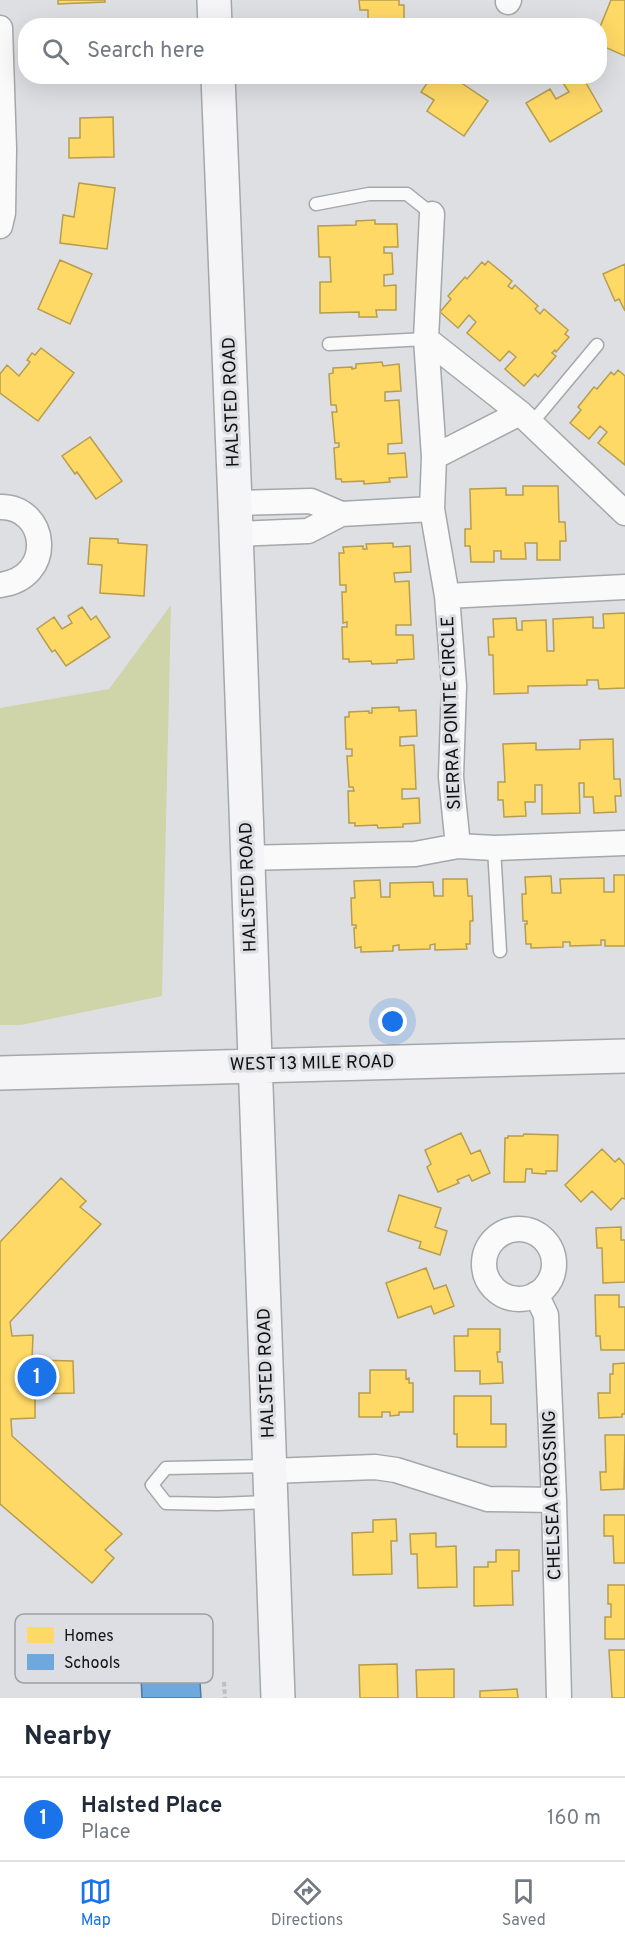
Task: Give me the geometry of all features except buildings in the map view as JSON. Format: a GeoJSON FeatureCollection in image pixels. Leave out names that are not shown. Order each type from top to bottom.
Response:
{"type":"FeatureCollection","features":[{"type":"Feature","properties":{"kind":"street"},"geometry":{"type":"LineString","coordinates":[[214,0],[215,18]]}},
{"type":"Feature","properties":{"kind":"street"},"geometry":{"type":"LineString","coordinates":[[0,28],[4,149],[3,213],[0,226]]}},
{"type":"Feature","properties":{"kind":"street","name":"HALSTED ROAD"},"geometry":{"type":"LineString","coordinates":[[218,84],[278,1698]]}},
{"type":"Feature","properties":{"kind":"street","name":"SIERRA POINTE CIRCLE"},"geometry":{"type":"LineString","coordinates":[[432,214],[426,339],[434,457],[432,509],[447,596],[454,686],[451,777],[458,846]]}},
{"type":"Feature","properties":{"kind":"street"},"geometry":{"type":"LineString","coordinates":[[426,339],[525,419],[625,513]]}},
{"type":"Feature","properties":{"kind":"street"},"geometry":{"type":"LineString","coordinates":[[434,457],[525,419]]}},
{"type":"Feature","properties":{"kind":"street"},"geometry":{"type":"LineString","coordinates":[[0,507],[19,511],[29,519],[40,543],[39,555],[33,568],[25,577],[13,583],[0,585]]}},
{"type":"Feature","properties":{"kind":"street"},"geometry":{"type":"LineString","coordinates":[[236,518],[308,531],[341,514],[432,509]]}},
{"type":"Feature","properties":{"kind":"street"},"geometry":{"type":"LineString","coordinates":[[447,596],[625,587]]}},
{"type":"Feature","properties":{"kind":"street"},"geometry":{"type":"LineString","coordinates":[[248,858],[415,854],[458,846],[495,848],[625,843]]}},
{"type":"Feature","properties":{"kind":"street","name":"WEST 13 MILE ROAD"},"geometry":{"type":"LineString","coordinates":[[0,1074],[625,1056]]}},
{"type":"Feature","properties":{"kind":"street","name":"CHELSEA CROSSING"},"geometry":{"type":"LineString","coordinates":[[536,1294],[546,1315],[559,1698]]}},
{"type":"Feature","properties":{"kind":"street"},"geometry":{"type":"LineString","coordinates":[[270,1480],[375,1467],[396,1470],[488,1499],[554,1500]]}},
{"type":"Feature","properties":{"kind":"lane"},"geometry":{"type":"LineString","coordinates":[[316,204],[369,194],[407,194],[432,214]]}},
{"type":"Feature","properties":{"kind":"lane"},"geometry":{"type":"LineString","coordinates":[[329,344],[426,339]]}},
{"type":"Feature","properties":{"kind":"lane"},"geometry":{"type":"LineString","coordinates":[[525,419],[597,345]]}},
{"type":"Feature","properties":{"kind":"lane"},"geometry":{"type":"LineString","coordinates":[[495,848],[500,951]]}},
{"type":"Feature","properties":{"kind":"lane"},"geometry":{"type":"LineString","coordinates":[[166,1468],[270,1480],[166,1503],[152,1485],[166,1468]]}},
{"type":"Feature","properties":{"kind":"path"},"geometry":{"type":"LineString","coordinates":[[224,1682],[225,1698]]}},
{"type":"Feature","properties":{"kind":"green space"},"geometry":{"type":"Polygon","coordinates":[[[171,605],[162,996],[21,1025],[0,1025],[0,708],[109,689],[171,605]]]}},
{"type":"Feature","properties":{"kind":"place","name":"Halsted Place"},"geometry":{"type":"Point","coordinates":[37,1377]}}]}
